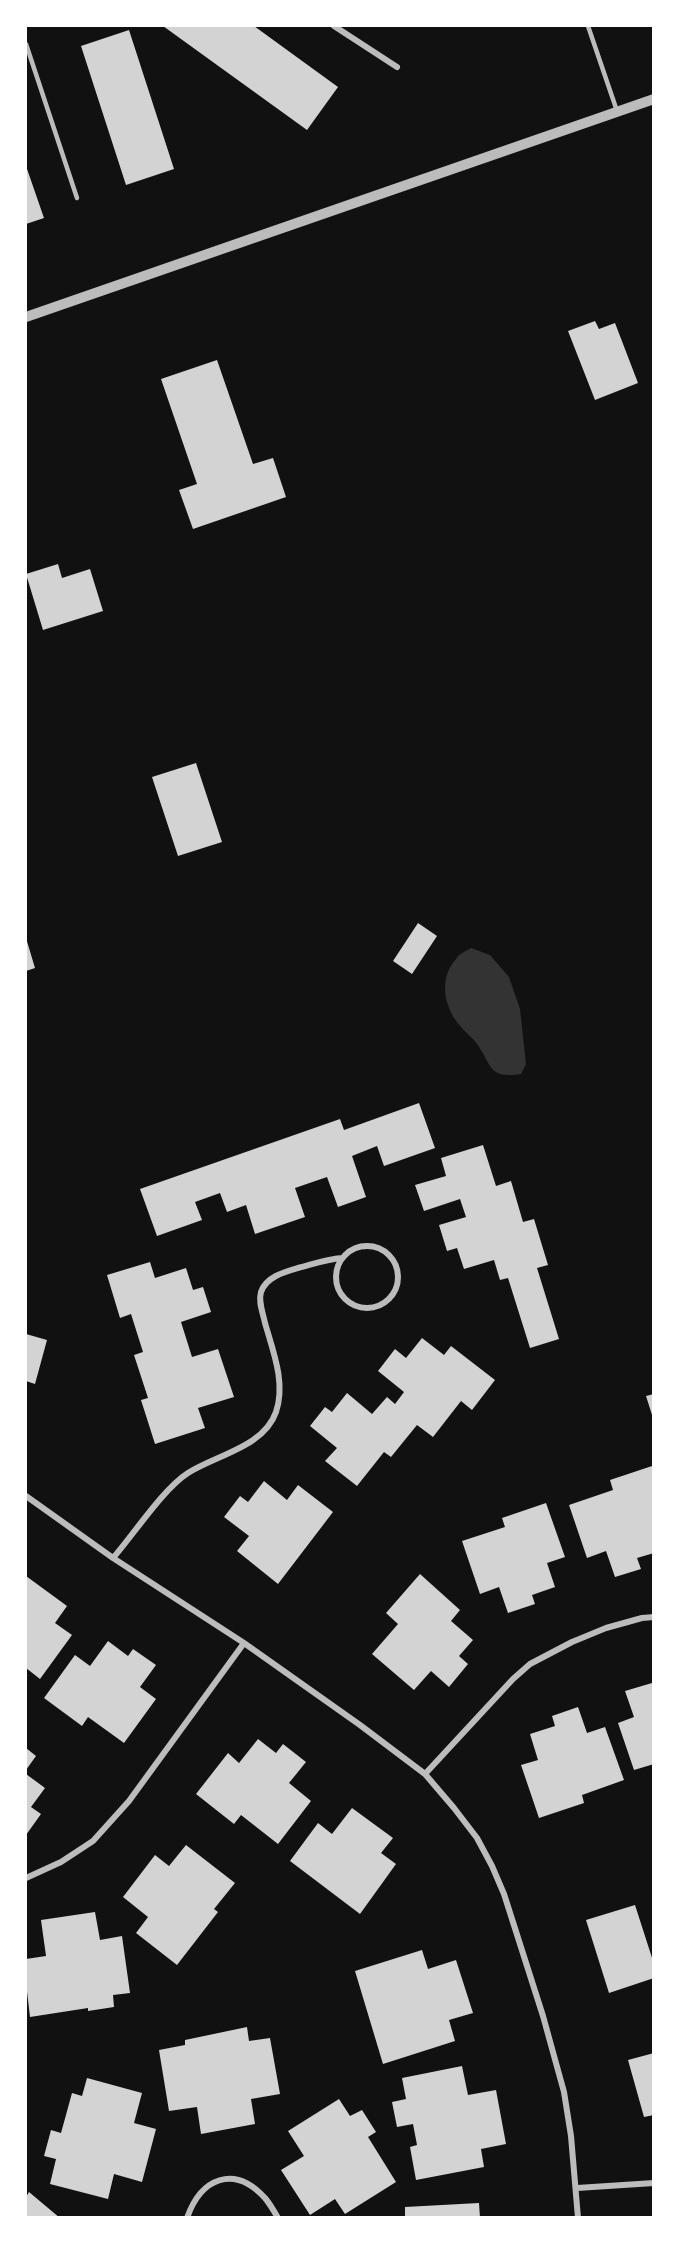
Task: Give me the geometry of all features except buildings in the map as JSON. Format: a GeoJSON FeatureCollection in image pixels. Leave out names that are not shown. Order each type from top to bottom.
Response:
{"type":"FeatureCollection","features":[{"type":"Feature","properties":{"kind":"street"},"geometry":{"type":"LineString","coordinates":[[334,26],[397,67]]}},
{"type":"Feature","properties":{"kind":"street"},"geometry":{"type":"LineString","coordinates":[[26,317],[654,99]]}},
{"type":"Feature","properties":{"kind":"street"},"geometry":{"type":"LineString","coordinates":[[113,1558],[175,1483],[188,1473],[246,1444],[263,1432],[275,1414],[280,1388],[260,1302],[261,1290],[271,1279],[282,1272],[328,1259],[342,1258],[351,1250],[361,1246],[373,1246],[392,1258],[397,1269],[398,1280],[395,1291],[388,1300],[378,1306],[367,1308],[356,1306],[346,1300],[339,1291],[336,1280],[342,1258]]}},
{"type":"Feature","properties":{"kind":"street"},"geometry":{"type":"LineString","coordinates":[[26,1496],[113,1558],[244,1643],[425,1774],[477,1838],[504,1894],[543,2016],[564,2092],[577,2188],[578,2217]]}},
{"type":"Feature","properties":{"kind":"street"},"geometry":{"type":"LineString","coordinates":[[425,1774],[513,1679],[530,1664],[572,1642],[606,1628],[654,1617]]}},
{"type":"Feature","properties":{"kind":"street"},"geometry":{"type":"LineString","coordinates":[[26,1878],[61,1862],[93,1841],[129,1801],[244,1643]]}},
{"type":"Feature","properties":{"kind":"street"},"geometry":{"type":"LineString","coordinates":[[187,2217],[191,2205],[208,2184],[221,2178],[242,2181],[264,2197],[278,2217]]}},
{"type":"Feature","properties":{"kind":"street"},"geometry":{"type":"LineString","coordinates":[[577,2188],[654,2182]]}},
{"type":"Feature","properties":{"kind":"lane"},"geometry":{"type":"LineString","coordinates":[[588,26],[617,111]]}},
{"type":"Feature","properties":{"kind":"lane"},"geometry":{"type":"LineString","coordinates":[[26,44],[77,198]]}},
{"type":"Feature","properties":{"kind":"shaded area"},"geometry":{"type":"Polygon","coordinates":[[[471,948],[490,955],[509,977],[520,1009],[526,1064],[521,1074],[502,1074],[492,1069],[477,1044],[455,1019],[447,1002],[445,984],[450,967],[457,957],[471,948]]]}}]}
